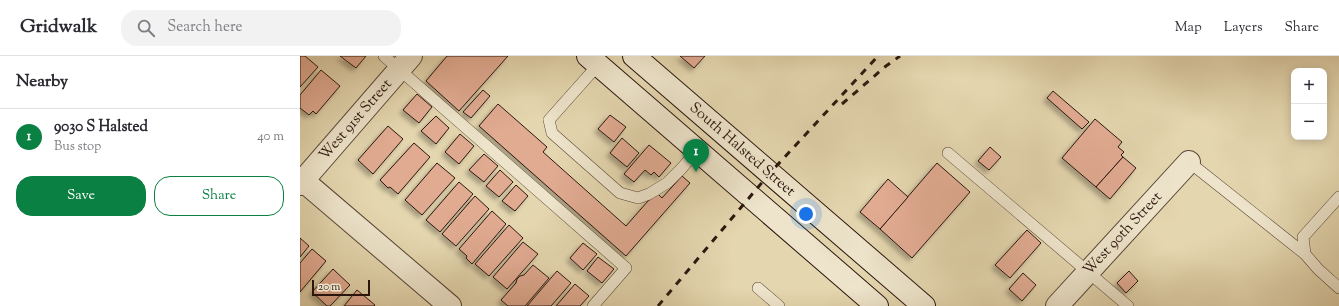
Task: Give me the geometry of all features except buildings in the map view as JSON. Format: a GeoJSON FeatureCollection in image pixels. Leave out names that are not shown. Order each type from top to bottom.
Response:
{"type":"FeatureCollection","features":[{"type":"Feature","properties":{"kind":"main road","name":"South Halsted Street"},"geometry":{"type":"LineString","coordinates":[[634,56],[924,306]]}},
{"type":"Feature","properties":{"kind":"main road","name":"South Halsted Street"},"geometry":{"type":"LineString","coordinates":[[593,60],[876,306]]}},
{"type":"Feature","properties":{"kind":"main road","name":"West 91st Street"},"geometry":{"type":"LineString","coordinates":[[301,181],[398,61]]}},
{"type":"Feature","properties":{"kind":"main road","name":"West 90th Street"},"geometry":{"type":"LineString","coordinates":[[1057,306],[1190,162]]}},
{"type":"Feature","properties":{"kind":"main road"},"geometry":{"type":"LineString","coordinates":[[301,181],[450,306]]}},
{"type":"Feature","properties":{"kind":"lane"},"geometry":{"type":"LineString","coordinates":[[593,60],[549,120],[552,134],[620,193],[638,198],[650,194],[667,184],[697,150]]}},
{"type":"Feature","properties":{"kind":"lane"},"geometry":{"type":"LineString","coordinates":[[398,61],[626,268],[593,306]]}},
{"type":"Feature","properties":{"kind":"lane"},"geometry":{"type":"LineString","coordinates":[[948,153],[1128,306]]}},
{"type":"Feature","properties":{"kind":"lane"},"geometry":{"type":"LineString","coordinates":[[1190,162],[1305,254],[1318,269],[1339,288]]}},
{"type":"Feature","properties":{"kind":"lane"},"geometry":{"type":"LineString","coordinates":[[1305,254],[1302,237],[1339,197]]}},
{"type":"Feature","properties":{"kind":"lane"},"geometry":{"type":"LineString","coordinates":[[758,288],[779,306]]}},
{"type":"Feature","properties":{"kind":"railway"},"geometry":{"type":"LineString","coordinates":[[658,306],[770,173],[878,56]]}},
{"type":"Feature","properties":{"kind":"railway"},"geometry":{"type":"LineString","coordinates":[[842,104],[886,66],[900,56]]}},
{"type":"Feature","properties":{"kind":"place","name":"9030 S Halsted"},"geometry":{"type":"Point","coordinates":[696,172]}}]}
